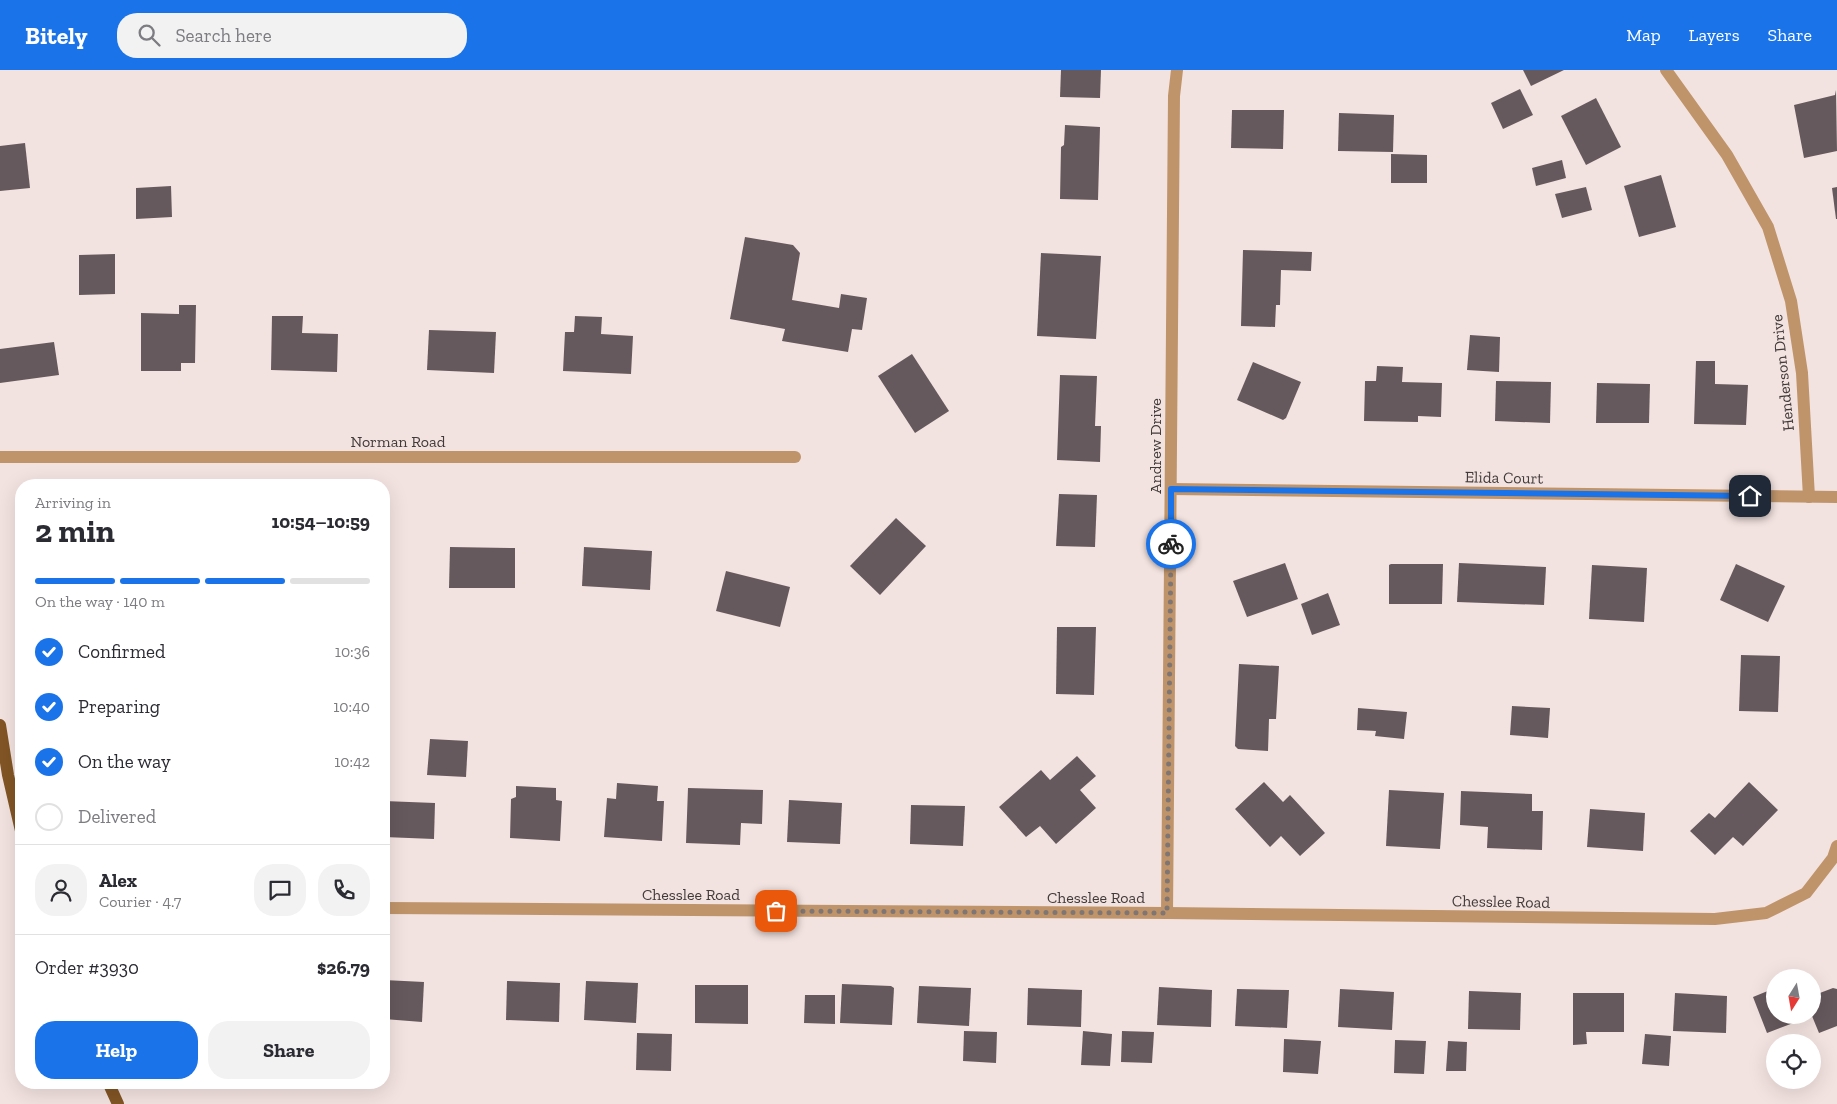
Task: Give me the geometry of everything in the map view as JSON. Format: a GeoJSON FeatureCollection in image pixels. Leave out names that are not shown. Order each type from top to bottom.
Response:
{"type":"FeatureCollection","features":[{"type":"Feature","properties":{"kind":"main road"},"geometry":{"type":"LineString","coordinates":[[0,725],[15,805]]}},
{"type":"Feature","properties":{"kind":"main road"},"geometry":{"type":"LineString","coordinates":[[111,1089],[118,1104]]}},
{"type":"Feature","properties":{"kind":"street","name":"Andrew Drive"},"geometry":{"type":"LineString","coordinates":[[1167,913],[1174,96],[1177,70]]}},
{"type":"Feature","properties":{"kind":"street","name":"Henderson Drive"},"geometry":{"type":"LineString","coordinates":[[1666,70],[1727,155],[1768,226],[1791,301],[1801,364],[1809,497]]}},
{"type":"Feature","properties":{"kind":"street","name":"Norman Road"},"geometry":{"type":"LineString","coordinates":[[0,457],[795,457]]}},
{"type":"Feature","properties":{"kind":"street","name":"Elida Court"},"geometry":{"type":"LineString","coordinates":[[1171,489],[1837,497]]}},
{"type":"Feature","properties":{"kind":"street","name":"Chesslee Road"},"geometry":{"type":"LineString","coordinates":[[390,908],[1714,919],[1766,913],[1806,893],[1833,858],[1837,846]]}},
{"type":"Feature","properties":{"kind":"building"},"geometry":{"type":"Polygon","coordinates":[[[1061,70],[1101,70],[1100,98],[1060,97],[1061,70]]]}},
{"type":"Feature","properties":{"kind":"building"},"geometry":{"type":"Polygon","coordinates":[[[1523,70],[1564,70],[1531,86],[1523,70]]]}},
{"type":"Feature","properties":{"kind":"building"},"geometry":{"type":"Polygon","coordinates":[[[1520,89],[1533,115],[1503,129],[1491,103],[1520,89]]]}},
{"type":"Feature","properties":{"kind":"building"},"geometry":{"type":"Polygon","coordinates":[[[1836,90],[1837,151],[1804,158],[1794,105],[1835,95],[1836,90]]]}},
{"type":"Feature","properties":{"kind":"building"},"geometry":{"type":"Polygon","coordinates":[[[1596,98],[1621,147],[1586,165],[1561,116],[1596,98]]]}},
{"type":"Feature","properties":{"kind":"building"},"geometry":{"type":"Polygon","coordinates":[[[1232,110],[1284,110],[1283,149],[1231,148],[1232,110]]]}},
{"type":"Feature","properties":{"kind":"building"},"geometry":{"type":"Polygon","coordinates":[[[1339,113],[1394,115],[1393,152],[1338,151],[1339,113]]]}},
{"type":"Feature","properties":{"kind":"building"},"geometry":{"type":"Polygon","coordinates":[[[1065,125],[1100,127],[1098,200],[1060,199],[1061,147],[1064,145],[1065,125]]]}},
{"type":"Feature","properties":{"kind":"building"},"geometry":{"type":"Polygon","coordinates":[[[25,143],[30,188],[0,191],[0,146],[25,143]]]}},
{"type":"Feature","properties":{"kind":"building"},"geometry":{"type":"Polygon","coordinates":[[[1391,154],[1427,155],[1427,183],[1391,183],[1391,154]]]}},
{"type":"Feature","properties":{"kind":"building"},"geometry":{"type":"Polygon","coordinates":[[[1562,160],[1566,178],[1536,186],[1532,168],[1562,160]]]}},
{"type":"Feature","properties":{"kind":"building"},"geometry":{"type":"Polygon","coordinates":[[[1661,175],[1676,227],[1639,237],[1624,186],[1661,175]]]}},
{"type":"Feature","properties":{"kind":"building"},"geometry":{"type":"Polygon","coordinates":[[[171,186],[172,217],[136,219],[136,188],[171,186]]]}},
{"type":"Feature","properties":{"kind":"building"},"geometry":{"type":"Polygon","coordinates":[[[1586,187],[1592,210],[1562,218],[1555,194],[1586,187]]]}},
{"type":"Feature","properties":{"kind":"building"},"geometry":{"type":"Polygon","coordinates":[[[1837,187],[1837,219],[1836,219],[1832,188],[1837,187]]]}},
{"type":"Feature","properties":{"kind":"building"},"geometry":{"type":"Polygon","coordinates":[[[745,237],[793,245],[800,253],[792,300],[839,308],[841,294],[867,298],[862,330],[852,329],[848,352],[782,341],[785,329],[730,319],[745,237]]]}},
{"type":"Feature","properties":{"kind":"building"},"geometry":{"type":"Polygon","coordinates":[[[1243,250],[1312,252],[1311,271],[1281,270],[1280,305],[1276,305],[1275,327],[1241,326],[1243,250]]]}},
{"type":"Feature","properties":{"kind":"building"},"geometry":{"type":"Polygon","coordinates":[[[1041,253],[1101,256],[1096,339],[1037,336],[1041,253]]]}},
{"type":"Feature","properties":{"kind":"building"},"geometry":{"type":"Polygon","coordinates":[[[115,254],[115,294],[79,295],[79,255],[115,254]]]}},
{"type":"Feature","properties":{"kind":"building"},"geometry":{"type":"Polygon","coordinates":[[[179,305],[196,305],[195,363],[181,363],[181,371],[141,371],[141,313],[179,314],[179,305]]]}},
{"type":"Feature","properties":{"kind":"building"},"geometry":{"type":"Polygon","coordinates":[[[272,316],[303,316],[302,333],[338,334],[337,372],[271,370],[272,316]]]}},
{"type":"Feature","properties":{"kind":"building"},"geometry":{"type":"Polygon","coordinates":[[[575,316],[602,317],[601,334],[633,336],[631,374],[563,371],[565,332],[574,332],[575,316]]]}},
{"type":"Feature","properties":{"kind":"building"},"geometry":{"type":"Polygon","coordinates":[[[429,330],[496,332],[494,373],[427,370],[429,330]]]}},
{"type":"Feature","properties":{"kind":"building"},"geometry":{"type":"Polygon","coordinates":[[[1470,335],[1500,337],[1499,372],[1467,370],[1470,335]]]}},
{"type":"Feature","properties":{"kind":"building"},"geometry":{"type":"Polygon","coordinates":[[[54,342],[59,375],[0,383],[0,349],[54,342]]]}},
{"type":"Feature","properties":{"kind":"building"},"geometry":{"type":"Polygon","coordinates":[[[912,354],[949,411],[915,433],[878,376],[912,354]]]}},
{"type":"Feature","properties":{"kind":"building"},"geometry":{"type":"Polygon","coordinates":[[[1696,361],[1715,361],[1715,384],[1748,385],[1746,425],[1694,424],[1696,361]]]}},
{"type":"Feature","properties":{"kind":"building"},"geometry":{"type":"Polygon","coordinates":[[[1253,362],[1301,382],[1286,418],[1283,420],[1237,400],[1253,362]]]}},
{"type":"Feature","properties":{"kind":"building"},"geometry":{"type":"Polygon","coordinates":[[[1377,366],[1403,367],[1402,382],[1442,383],[1441,417],[1418,416],[1418,422],[1364,421],[1365,381],[1376,381],[1377,366]]]}},
{"type":"Feature","properties":{"kind":"building"},"geometry":{"type":"Polygon","coordinates":[[[1060,375],[1097,376],[1095,426],[1101,426],[1100,462],[1057,460],[1060,375]]]}},
{"type":"Feature","properties":{"kind":"building"},"geometry":{"type":"Polygon","coordinates":[[[1496,381],[1551,382],[1550,423],[1495,421],[1496,381]]]}},
{"type":"Feature","properties":{"kind":"building"},"geometry":{"type":"Polygon","coordinates":[[[1597,383],[1650,384],[1649,423],[1596,423],[1597,383]]]}},
{"type":"Feature","properties":{"kind":"building"},"geometry":{"type":"Polygon","coordinates":[[[1059,494],[1097,495],[1095,547],[1056,546],[1059,494]]]}},
{"type":"Feature","properties":{"kind":"building"},"geometry":{"type":"Polygon","coordinates":[[[896,518],[926,546],[880,595],[850,566],[896,518]]]}},
{"type":"Feature","properties":{"kind":"building"},"geometry":{"type":"Polygon","coordinates":[[[450,547],[515,548],[515,588],[449,588],[450,547]]]}},
{"type":"Feature","properties":{"kind":"building"},"geometry":{"type":"Polygon","coordinates":[[[584,547],[652,551],[650,590],[582,586],[584,547]]]}},
{"type":"Feature","properties":{"kind":"building"},"geometry":{"type":"Polygon","coordinates":[[[1285,563],[1298,599],[1247,617],[1233,581],[1285,563]]]}},
{"type":"Feature","properties":{"kind":"building"},"geometry":{"type":"Polygon","coordinates":[[[1459,563],[1546,567],[1544,605],[1457,602],[1459,563]]]}},
{"type":"Feature","properties":{"kind":"building"},"geometry":{"type":"Polygon","coordinates":[[[1443,564],[1442,604],[1389,604],[1389,565],[1443,564]]]}},
{"type":"Feature","properties":{"kind":"building"},"geometry":{"type":"Polygon","coordinates":[[[1736,564],[1785,586],[1768,622],[1720,600],[1736,564]]]}},
{"type":"Feature","properties":{"kind":"building"},"geometry":{"type":"Polygon","coordinates":[[[1592,565],[1647,568],[1644,622],[1589,619],[1592,565]]]}},
{"type":"Feature","properties":{"kind":"building"},"geometry":{"type":"Polygon","coordinates":[[[726,571],[790,587],[780,627],[716,611],[726,571]]]}},
{"type":"Feature","properties":{"kind":"building"},"geometry":{"type":"Polygon","coordinates":[[[1328,593],[1340,625],[1312,635],[1301,604],[1328,593]]]}},
{"type":"Feature","properties":{"kind":"building"},"geometry":{"type":"Polygon","coordinates":[[[1057,627],[1096,627],[1094,695],[1056,694],[1057,627]]]}},
{"type":"Feature","properties":{"kind":"building"},"geometry":{"type":"Polygon","coordinates":[[[1741,655],[1780,656],[1778,712],[1739,711],[1741,655]]]}},
{"type":"Feature","properties":{"kind":"building"},"geometry":{"type":"Polygon","coordinates":[[[1239,664],[1279,666],[1276,719],[1269,719],[1268,751],[1238,749],[1235,746],[1239,664]]]}},
{"type":"Feature","properties":{"kind":"building"},"geometry":{"type":"Polygon","coordinates":[[[1512,706],[1550,708],[1548,738],[1510,735],[1512,706]]]}},
{"type":"Feature","properties":{"kind":"building"},"geometry":{"type":"Polygon","coordinates":[[[1358,708],[1407,712],[1404,739],[1375,736],[1376,731],[1357,730],[1358,708]]]}},
{"type":"Feature","properties":{"kind":"building"},"geometry":{"type":"Polygon","coordinates":[[[430,739],[468,741],[466,777],[427,775],[430,739]]]}},
{"type":"Feature","properties":{"kind":"building"},"geometry":{"type":"Polygon","coordinates":[[[1077,756],[1096,776],[1080,790],[1096,808],[1056,844],[1040,826],[1026,837],[999,807],[1041,770],[1050,780],[1077,756]]]}},
{"type":"Feature","properties":{"kind":"building"},"geometry":{"type":"Polygon","coordinates":[[[1264,782],[1283,802],[1290,795],[1325,833],[1300,856],[1281,836],[1270,847],[1235,809],[1264,782]]]}},
{"type":"Feature","properties":{"kind":"building"},"geometry":{"type":"Polygon","coordinates":[[[1749,782],[1778,810],[1743,846],[1733,837],[1715,855],[1690,831],[1709,813],[1715,818],[1749,782]]]}},
{"type":"Feature","properties":{"kind":"building"},"geometry":{"type":"Polygon","coordinates":[[[617,783],[658,786],[657,801],[664,801],[662,841],[604,837],[607,798],[616,799],[617,783]]]}},
{"type":"Feature","properties":{"kind":"building"},"geometry":{"type":"Polygon","coordinates":[[[516,786],[556,788],[556,800],[562,801],[560,841],[510,838],[511,799],[516,797],[516,786]]]}},
{"type":"Feature","properties":{"kind":"building"},"geometry":{"type":"Polygon","coordinates":[[[688,788],[763,790],[762,824],[741,823],[740,845],[686,843],[688,788]]]}},
{"type":"Feature","properties":{"kind":"building"},"geometry":{"type":"Polygon","coordinates":[[[1389,790],[1444,793],[1440,849],[1386,846],[1389,790]]]}},
{"type":"Feature","properties":{"kind":"building"},"geometry":{"type":"Polygon","coordinates":[[[1461,791],[1532,794],[1532,811],[1543,811],[1542,850],[1487,848],[1488,827],[1460,825],[1461,791]]]}},
{"type":"Feature","properties":{"kind":"building"},"geometry":{"type":"Polygon","coordinates":[[[789,800],[842,803],[840,844],[787,842],[789,800]]]}},
{"type":"Feature","properties":{"kind":"building"},"geometry":{"type":"Polygon","coordinates":[[[390,801],[435,803],[434,839],[390,837],[390,801]]]}},
{"type":"Feature","properties":{"kind":"building"},"geometry":{"type":"Polygon","coordinates":[[[911,805],[965,806],[963,846],[910,844],[911,805]]]}},
{"type":"Feature","properties":{"kind":"building"},"geometry":{"type":"Polygon","coordinates":[[[1590,809],[1645,813],[1643,851],[1587,847],[1590,809]]]}},
{"type":"Feature","properties":{"kind":"building"},"geometry":{"type":"Polygon","coordinates":[[[390,980],[424,982],[422,1022],[390,1019],[390,980]]]}},
{"type":"Feature","properties":{"kind":"building"},"geometry":{"type":"Polygon","coordinates":[[[507,981],[560,983],[559,1022],[506,1020],[507,981]]]}},
{"type":"Feature","properties":{"kind":"building"},"geometry":{"type":"Polygon","coordinates":[[[586,981],[638,983],[636,1023],[584,1020],[586,981]]]}},
{"type":"Feature","properties":{"kind":"building"},"geometry":{"type":"Polygon","coordinates":[[[842,984],[891,986],[894,988],[892,1025],[840,1023],[842,984]]]}},
{"type":"Feature","properties":{"kind":"building"},"geometry":{"type":"Polygon","coordinates":[[[695,985],[748,985],[748,1024],[695,1023],[695,985]]]}},
{"type":"Feature","properties":{"kind":"building"},"geometry":{"type":"Polygon","coordinates":[[[919,986],[971,988],[969,1026],[917,1023],[919,986]]]}},
{"type":"Feature","properties":{"kind":"building"},"geometry":{"type":"Polygon","coordinates":[[[1159,987],[1212,990],[1211,1027],[1157,1025],[1159,987]]]}},
{"type":"Feature","properties":{"kind":"building"},"geometry":{"type":"Polygon","coordinates":[[[1028,988],[1082,990],[1081,1027],[1027,1025],[1028,988]]]}},
{"type":"Feature","properties":{"kind":"building"},"geometry":{"type":"Polygon","coordinates":[[[1833,988],[1837,989],[1837,1026],[1819,1033],[1815,1024],[1821,1024],[1821,993],[1833,988]]]}},
{"type":"Feature","properties":{"kind":"building"},"geometry":{"type":"Polygon","coordinates":[[[1237,989],[1289,990],[1287,1028],[1235,1026],[1237,989]]]}},
{"type":"Feature","properties":{"kind":"building"},"geometry":{"type":"Polygon","coordinates":[[[1340,989],[1394,992],[1392,1030],[1338,1027],[1340,989]]]}},
{"type":"Feature","properties":{"kind":"building"},"geometry":{"type":"Polygon","coordinates":[[[1469,991],[1521,993],[1520,1030],[1468,1029],[1469,991]]]}},
{"type":"Feature","properties":{"kind":"building"},"geometry":{"type":"Polygon","coordinates":[[[1766,992],[1766,1024],[1791,1024],[1767,1033],[1753,997],[1766,992]]]}},
{"type":"Feature","properties":{"kind":"building"},"geometry":{"type":"Polygon","coordinates":[[[1573,993],[1624,993],[1624,1032],[1586,1032],[1587,1044],[1573,1045],[1573,993]]]}},
{"type":"Feature","properties":{"kind":"building"},"geometry":{"type":"Polygon","coordinates":[[[1675,993],[1727,996],[1726,1033],[1673,1031],[1675,993]]]}},
{"type":"Feature","properties":{"kind":"building"},"geometry":{"type":"Polygon","coordinates":[[[805,995],[835,995],[835,1024],[804,1023],[805,995]]]}},
{"type":"Feature","properties":{"kind":"building"},"geometry":{"type":"Polygon","coordinates":[[[964,1031],[997,1032],[996,1063],[963,1061],[964,1031]]]}},
{"type":"Feature","properties":{"kind":"building"},"geometry":{"type":"Polygon","coordinates":[[[1083,1031],[1112,1034],[1110,1066],[1081,1065],[1083,1031]]]}},
{"type":"Feature","properties":{"kind":"building"},"geometry":{"type":"Polygon","coordinates":[[[1122,1031],[1154,1032],[1152,1063],[1121,1062],[1122,1031]]]}},
{"type":"Feature","properties":{"kind":"building"},"geometry":{"type":"Polygon","coordinates":[[[637,1033],[672,1034],[671,1071],[636,1070],[637,1033]]]}},
{"type":"Feature","properties":{"kind":"building"},"geometry":{"type":"Polygon","coordinates":[[[1645,1034],[1671,1036],[1669,1066],[1642,1064],[1645,1034]]]}},
{"type":"Feature","properties":{"kind":"building"},"geometry":{"type":"Polygon","coordinates":[[[1284,1039],[1321,1041],[1318,1074],[1283,1072],[1284,1039]]]}},
{"type":"Feature","properties":{"kind":"building"},"geometry":{"type":"Polygon","coordinates":[[[1395,1040],[1426,1041],[1424,1074],[1394,1073],[1395,1040]]]}},
{"type":"Feature","properties":{"kind":"building"},"geometry":{"type":"Polygon","coordinates":[[[1448,1041],[1467,1042],[1466,1071],[1446,1071],[1448,1041]]]}},
{"type":"Feature","properties":{"kind":"way so far"},"geometry":{"type":"LineString","coordinates":[[776,911],[1167,913],[1171,544]]}},
{"type":"Feature","properties":{"kind":"route"},"geometry":{"type":"LineString","coordinates":[[1171,544],[1171,489],[1750,496]]}}]}
